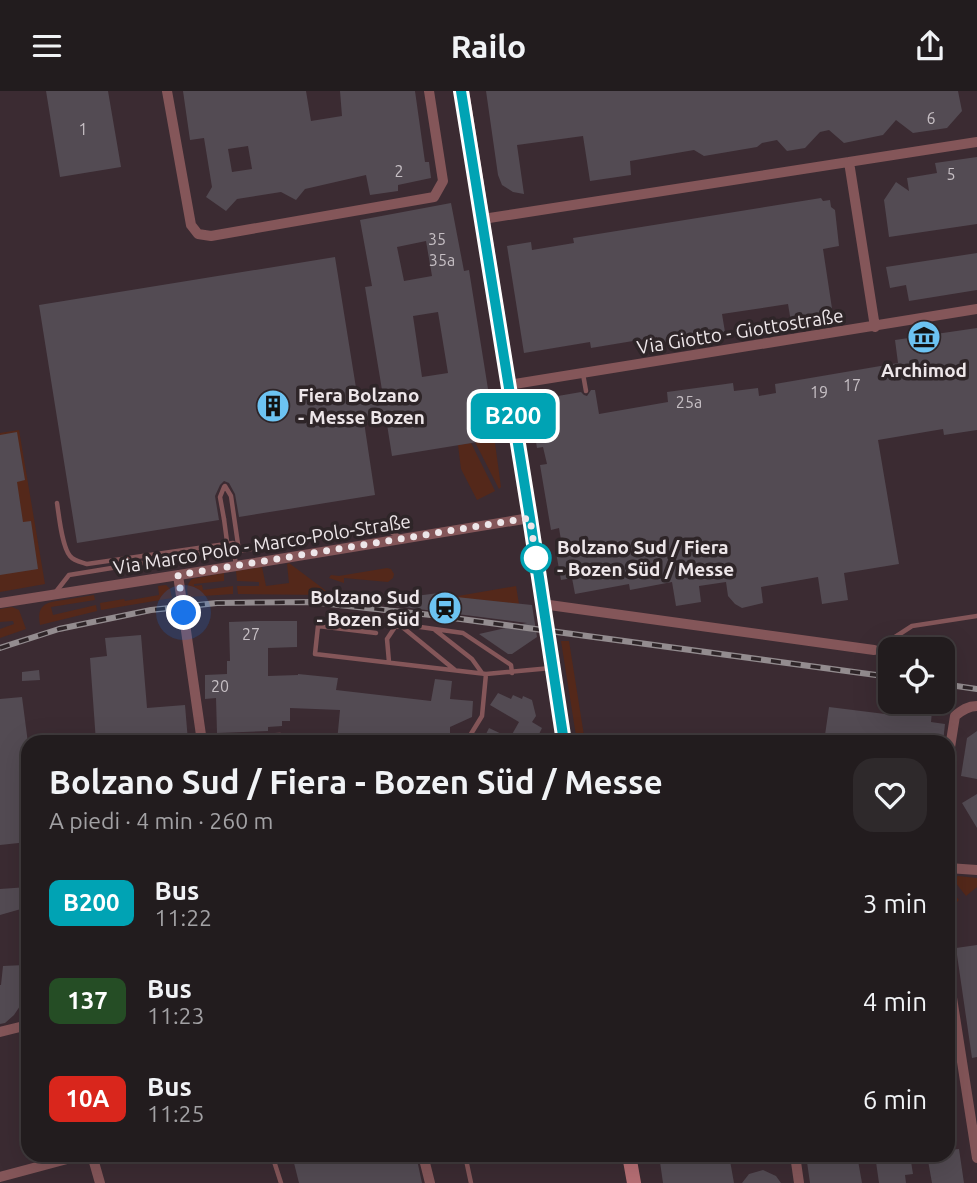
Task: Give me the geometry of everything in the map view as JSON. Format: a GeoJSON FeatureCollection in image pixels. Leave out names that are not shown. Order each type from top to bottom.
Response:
{"type":"FeatureCollection","features":[{"type":"Feature","properties":{"kind":"main road"},"geometry":{"type":"LineString","coordinates":[[461,91],[563,735]]}},
{"type":"Feature","properties":{"kind":"main road"},"geometry":{"type":"LineString","coordinates":[[630,1162],[634,1183]]}},
{"type":"Feature","properties":{"kind":"street"},"geometry":{"type":"LineString","coordinates":[[167,91],[191,225],[198,234],[211,236],[434,197],[443,181],[429,91]]}},
{"type":"Feature","properties":{"kind":"street"},"geometry":{"type":"LineString","coordinates":[[483,219],[977,142]]}},
{"type":"Feature","properties":{"kind":"street"},"geometry":{"type":"LineString","coordinates":[[849,162],[875,327]]}},
{"type":"Feature","properties":{"kind":"street","name":"Via Giotto - Giottostraße"},"geometry":{"type":"LineString","coordinates":[[508,385],[977,309]]}},
{"type":"Feature","properties":{"kind":"street","name":"Via Marco Polo - Marco-Polo-Straße"},"geometry":{"type":"LineString","coordinates":[[0,603],[530,518]]}},
{"type":"Feature","properties":{"kind":"street"},"geometry":{"type":"LineString","coordinates":[[178,575],[201,735]]}},
{"type":"Feature","properties":{"kind":"street"},"geometry":{"type":"LineString","coordinates":[[542,604],[874,650]]}},
{"type":"Feature","properties":{"kind":"street"},"geometry":{"type":"LineString","coordinates":[[952,735],[955,716],[963,709],[977,706]]}},
{"type":"Feature","properties":{"kind":"street"},"geometry":{"type":"LineString","coordinates":[[955,868],[977,870]]}},
{"type":"Feature","properties":{"kind":"street"},"geometry":{"type":"LineString","coordinates":[[955,1017],[977,1158]]}},
{"type":"Feature","properties":{"kind":"street"},"geometry":{"type":"LineString","coordinates":[[0,1033],[21,1027]]}},
{"type":"Feature","properties":{"kind":"street"},"geometry":{"type":"LineString","coordinates":[[0,1177],[56,1162]]}},
{"type":"Feature","properties":{"kind":"street"},"geometry":{"type":"LineString","coordinates":[[94,1162],[100,1183]]}},
{"type":"Feature","properties":{"kind":"street"},"geometry":{"type":"LineString","coordinates":[[425,1162],[430,1183]]}},
{"type":"Feature","properties":{"kind":"street"},"geometry":{"type":"LineString","coordinates":[[796,1162],[799,1183]]}},
{"type":"Feature","properties":{"kind":"lane"},"geometry":{"type":"LineString","coordinates":[[583,373],[586,391]]}},
{"type":"Feature","properties":{"kind":"lane"},"geometry":{"type":"LineString","coordinates":[[54,595],[69,575],[228,549],[220,497],[225,486],[230,495],[239,551],[380,528],[402,539]]}},
{"type":"Feature","properties":{"kind":"lane"},"geometry":{"type":"LineString","coordinates":[[57,503],[66,548],[70,556],[77,561],[87,564],[233,543],[236,566]]}},
{"type":"Feature","properties":{"kind":"lane"},"geometry":{"type":"LineString","coordinates":[[874,650],[912,626],[977,616]]}},
{"type":"Feature","properties":{"kind":"lane"},"geometry":{"type":"LineString","coordinates":[[388,662],[387,639],[395,628],[406,625],[463,633],[510,665],[512,673]]}},
{"type":"Feature","properties":{"kind":"lane"},"geometry":{"type":"LineString","coordinates":[[401,626],[456,670]]}},
{"type":"Feature","properties":{"kind":"lane"},"geometry":{"type":"LineString","coordinates":[[376,633],[318,627],[315,654],[484,674],[552,668]]}},
{"type":"Feature","properties":{"kind":"lane"},"geometry":{"type":"LineString","coordinates":[[434,629],[472,659],[484,674],[482,716],[470,735]]}},
{"type":"Feature","properties":{"kind":"lane"},"geometry":{"type":"LineString","coordinates":[[274,1162],[281,1183]]}},
{"type":"Feature","properties":{"kind":"lane"},"geometry":{"type":"LineString","coordinates":[[466,1162],[471,1183]]}},
{"type":"Feature","properties":{"kind":"shaded area"},"geometry":{"type":"Polygon","coordinates":[[[0,91],[977,91],[977,1183],[0,1183],[0,91]]]}},
{"type":"Feature","properties":{"kind":"shaded area"},"geometry":{"type":"Polygon","coordinates":[[[19,430],[45,584],[0,592],[0,433],[19,430]]]}},
{"type":"Feature","properties":{"kind":"shaded area"},"geometry":{"type":"Polygon","coordinates":[[[489,440],[490,443],[495,443],[501,487],[499,489],[475,442],[489,440]]]}},
{"type":"Feature","properties":{"kind":"shaded area"},"geometry":{"type":"Polygon","coordinates":[[[471,443],[495,491],[477,500],[461,469],[458,445],[471,443]]]}},
{"type":"Feature","properties":{"kind":"shaded area"},"geometry":{"type":"Polygon","coordinates":[[[289,563],[329,595],[238,594],[237,586],[259,586],[259,582],[237,581],[236,571],[262,567],[266,586],[289,583],[289,563]]]}},
{"type":"Feature","properties":{"kind":"shaded area"},"geometry":{"type":"Polygon","coordinates":[[[387,568],[394,574],[388,582],[344,578],[344,583],[329,578],[331,575],[387,568]]]}},
{"type":"Feature","properties":{"kind":"shaded area"},"geometry":{"type":"Polygon","coordinates":[[[224,573],[224,581],[194,586],[202,585],[203,590],[233,586],[233,594],[188,597],[187,587],[192,579],[224,573]]]}},
{"type":"Feature","properties":{"kind":"shaded area"},"geometry":{"type":"Polygon","coordinates":[[[166,585],[172,598],[101,610],[100,603],[159,595],[158,586],[166,585]]]}},
{"type":"Feature","properties":{"kind":"shaded area"},"geometry":{"type":"Polygon","coordinates":[[[516,586],[519,604],[452,597],[516,586]]]}},
{"type":"Feature","properties":{"kind":"shaded area"},"geometry":{"type":"Polygon","coordinates":[[[94,595],[95,600],[51,607],[53,615],[96,605],[97,611],[40,625],[41,608],[44,605],[94,595]]]}},
{"type":"Feature","properties":{"kind":"shaded area"},"geometry":{"type":"Polygon","coordinates":[[[12,607],[19,610],[26,629],[0,638],[0,629],[14,624],[13,621],[0,622],[0,609],[12,607]]]}},
{"type":"Feature","properties":{"kind":"shaded area"},"geometry":{"type":"Polygon","coordinates":[[[561,641],[569,641],[584,735],[576,735],[561,641]]]}},
{"type":"Feature","properties":{"kind":"shaded area"},"geometry":{"type":"Polygon","coordinates":[[[955,877],[977,878],[977,887],[966,896],[955,882],[955,877]]]}},
{"type":"Feature","properties":{"kind":"building"},"geometry":{"type":"Polygon","coordinates":[[[46,91],[108,91],[121,167],[60,177],[46,91]]]}},
{"type":"Feature","properties":{"kind":"building"},"geometry":{"type":"Polygon","coordinates":[[[183,91],[306,91],[311,121],[342,116],[340,91],[415,91],[425,162],[429,162],[431,178],[398,185],[398,191],[370,195],[366,175],[305,189],[296,200],[281,192],[237,199],[226,211],[206,197],[212,187],[204,138],[190,140],[183,91]],[[248,146],[228,149],[232,172],[252,169],[248,146]]]}},
{"type":"Feature","properties":{"kind":"building"},"geometry":{"type":"Polygon","coordinates":[[[486,91],[958,91],[962,111],[947,128],[913,133],[896,120],[883,135],[844,143],[829,130],[820,132],[805,148],[787,151],[777,140],[762,143],[757,147],[704,156],[694,150],[630,161],[631,175],[590,181],[583,136],[517,145],[524,194],[513,192],[502,185],[498,175],[486,91]]]}},
{"type":"Feature","properties":{"kind":"building"},"geometry":{"type":"Polygon","coordinates":[[[977,157],[977,224],[889,237],[884,200],[896,182],[909,191],[907,178],[937,173],[935,163],[977,157]]]}},
{"type":"Feature","properties":{"kind":"building"},"geometry":{"type":"Polygon","coordinates":[[[821,198],[823,201],[830,200],[831,207],[835,210],[839,246],[823,249],[833,315],[791,322],[788,304],[722,314],[725,332],[658,343],[657,337],[591,348],[590,342],[524,353],[507,246],[531,242],[532,250],[574,243],[573,238],[821,198]]]}},
{"type":"Feature","properties":{"kind":"building","name":"Fiera Bolzano - Messe Bozen"},"geometry":{"type":"Polygon","coordinates":[[[451,203],[464,271],[469,270],[496,439],[392,456],[386,418],[364,422],[375,495],[239,517],[235,494],[229,483],[224,481],[215,496],[219,520],[77,543],[39,305],[335,257],[357,394],[382,390],[365,287],[372,286],[360,220],[451,203]],[[426,241],[397,247],[404,281],[432,276],[426,241]],[[438,312],[413,316],[422,377],[448,373],[438,312]]]}},
{"type":"Feature","properties":{"kind":"building"},"geometry":{"type":"Polygon","coordinates":[[[977,253],[977,290],[909,301],[906,285],[890,288],[886,267],[977,253]]]}},
{"type":"Feature","properties":{"kind":"building"},"geometry":{"type":"Polygon","coordinates":[[[977,328],[977,430],[944,435],[943,429],[878,440],[899,564],[844,573],[848,600],[822,604],[818,577],[761,587],[763,603],[742,608],[728,596],[726,582],[699,586],[701,602],[676,606],[672,582],[630,590],[629,584],[575,594],[572,578],[561,580],[555,547],[562,546],[559,528],[551,530],[540,465],[547,464],[543,447],[537,448],[529,401],[581,392],[587,396],[591,390],[595,390],[599,414],[668,402],[667,392],[733,383],[734,391],[758,388],[759,396],[776,393],[775,384],[898,363],[895,340],[977,328]]]}},
{"type":"Feature","properties":{"kind":"building"},"geometry":{"type":"Polygon","coordinates":[[[17,432],[25,480],[17,482],[23,522],[31,521],[38,569],[0,575],[0,435],[17,432]]]}},
{"type":"Feature","properties":{"kind":"building"},"geometry":{"type":"Polygon","coordinates":[[[447,592],[447,596],[532,605],[537,637],[508,654],[479,634],[527,623],[387,605],[388,598],[416,600],[415,596],[447,592]]]}},
{"type":"Feature","properties":{"kind":"building"},"geometry":{"type":"Polygon","coordinates":[[[297,621],[297,647],[268,648],[268,676],[298,674],[338,678],[336,690],[431,701],[435,679],[452,681],[450,699],[473,701],[472,717],[450,727],[450,735],[338,735],[340,710],[290,708],[290,721],[282,721],[282,726],[268,727],[268,731],[217,733],[216,698],[205,699],[205,675],[227,674],[227,661],[230,661],[229,622],[297,621]]]}},
{"type":"Feature","properties":{"kind":"building"},"geometry":{"type":"Polygon","coordinates":[[[141,635],[147,708],[185,705],[188,735],[96,735],[90,658],[107,656],[105,638],[141,635]]]}},
{"type":"Feature","properties":{"kind":"building"},"geometry":{"type":"Polygon","coordinates":[[[39,670],[40,680],[22,681],[22,672],[39,670]]]}},
{"type":"Feature","properties":{"kind":"building"},"geometry":{"type":"Polygon","coordinates":[[[498,693],[511,699],[513,695],[532,700],[536,716],[532,722],[542,728],[538,735],[512,735],[519,722],[490,705],[498,693]]]}},
{"type":"Feature","properties":{"kind":"building"},"geometry":{"type":"Polygon","coordinates":[[[22,697],[27,735],[21,735],[21,843],[0,845],[0,699],[22,697]]]}},
{"type":"Feature","properties":{"kind":"building"},"geometry":{"type":"Polygon","coordinates":[[[829,707],[878,714],[932,714],[931,722],[945,724],[944,735],[825,735],[829,707]]]}},
{"type":"Feature","properties":{"kind":"building"},"geometry":{"type":"Polygon","coordinates":[[[489,728],[504,735],[486,735],[489,728]]]}},
{"type":"Feature","properties":{"kind":"building"},"geometry":{"type":"Polygon","coordinates":[[[977,731],[977,779],[961,776],[967,738],[977,731]]]}},
{"type":"Feature","properties":{"kind":"building"},"geometry":{"type":"Polygon","coordinates":[[[977,794],[977,828],[962,803],[977,794]]]}},
{"type":"Feature","properties":{"kind":"building"},"geometry":{"type":"Polygon","coordinates":[[[21,888],[21,909],[0,915],[0,889],[21,888]]]}},
{"type":"Feature","properties":{"kind":"building"},"geometry":{"type":"Polygon","coordinates":[[[977,945],[977,1057],[972,1058],[956,948],[977,945]]]}},
{"type":"Feature","properties":{"kind":"building"},"geometry":{"type":"Polygon","coordinates":[[[21,965],[21,1004],[14,1015],[0,1024],[0,985],[3,966],[21,965]]]}},
{"type":"Feature","properties":{"kind":"building"},"geometry":{"type":"Polygon","coordinates":[[[955,1149],[959,1149],[964,1183],[932,1183],[928,1162],[955,1162],[955,1149]]]}},
{"type":"Feature","properties":{"kind":"building"},"geometry":{"type":"Polygon","coordinates":[[[294,1162],[418,1162],[422,1183],[299,1183],[294,1162]]]}},
{"type":"Feature","properties":{"kind":"building"},"geometry":{"type":"Polygon","coordinates":[[[660,1162],[730,1162],[734,1183],[663,1183],[660,1162]]]}},
{"type":"Feature","properties":{"kind":"building"},"geometry":{"type":"Polygon","coordinates":[[[807,1162],[858,1162],[862,1183],[810,1183],[807,1162]]]}},
{"type":"Feature","properties":{"kind":"building"},"geometry":{"type":"Polygon","coordinates":[[[876,1162],[911,1162],[913,1174],[905,1175],[906,1183],[879,1183],[876,1162]]]}},
{"type":"Feature","properties":{"kind":"building"},"geometry":{"type":"Polygon","coordinates":[[[763,1170],[776,1176],[781,1183],[742,1183],[749,1174],[763,1170]]]}},
{"type":"Feature","properties":{"kind":"railway"},"geometry":{"type":"LineString","coordinates":[[0,648],[59,629],[151,610],[217,603],[311,602],[431,615],[878,675]]}},
{"type":"Feature","properties":{"kind":"railway"},"geometry":{"type":"LineString","coordinates":[[955,686],[977,689]]}},
{"type":"Feature","properties":{"kind":"bus line","name":"B200"},"geometry":{"type":"LineString","coordinates":[[461,91],[563,735]]}},
{"type":"Feature","properties":{"kind":"place","name":"Archimod"},"geometry":{"type":"Point","coordinates":[924,337]}},
{"type":"Feature","properties":{"kind":"place","name":"Fiera Bolzano - Messe Bozen"},"geometry":{"type":"Point","coordinates":[273,406]}},
{"type":"Feature","properties":{"kind":"place","name":"Bolzano Sud / Fiera - Bozen Süd / Messe"},"geometry":{"type":"Point","coordinates":[536,558]}},
{"type":"Feature","properties":{"kind":"place","name":"Bolzano Sud - Bozen Süd"},"geometry":{"type":"Point","coordinates":[445,608]}},
{"type":"Feature","properties":{"kind":"route"},"geometry":{"type":"LineString","coordinates":[[184,613],[178,575],[516,520],[530,518],[536,558]]}}]}
